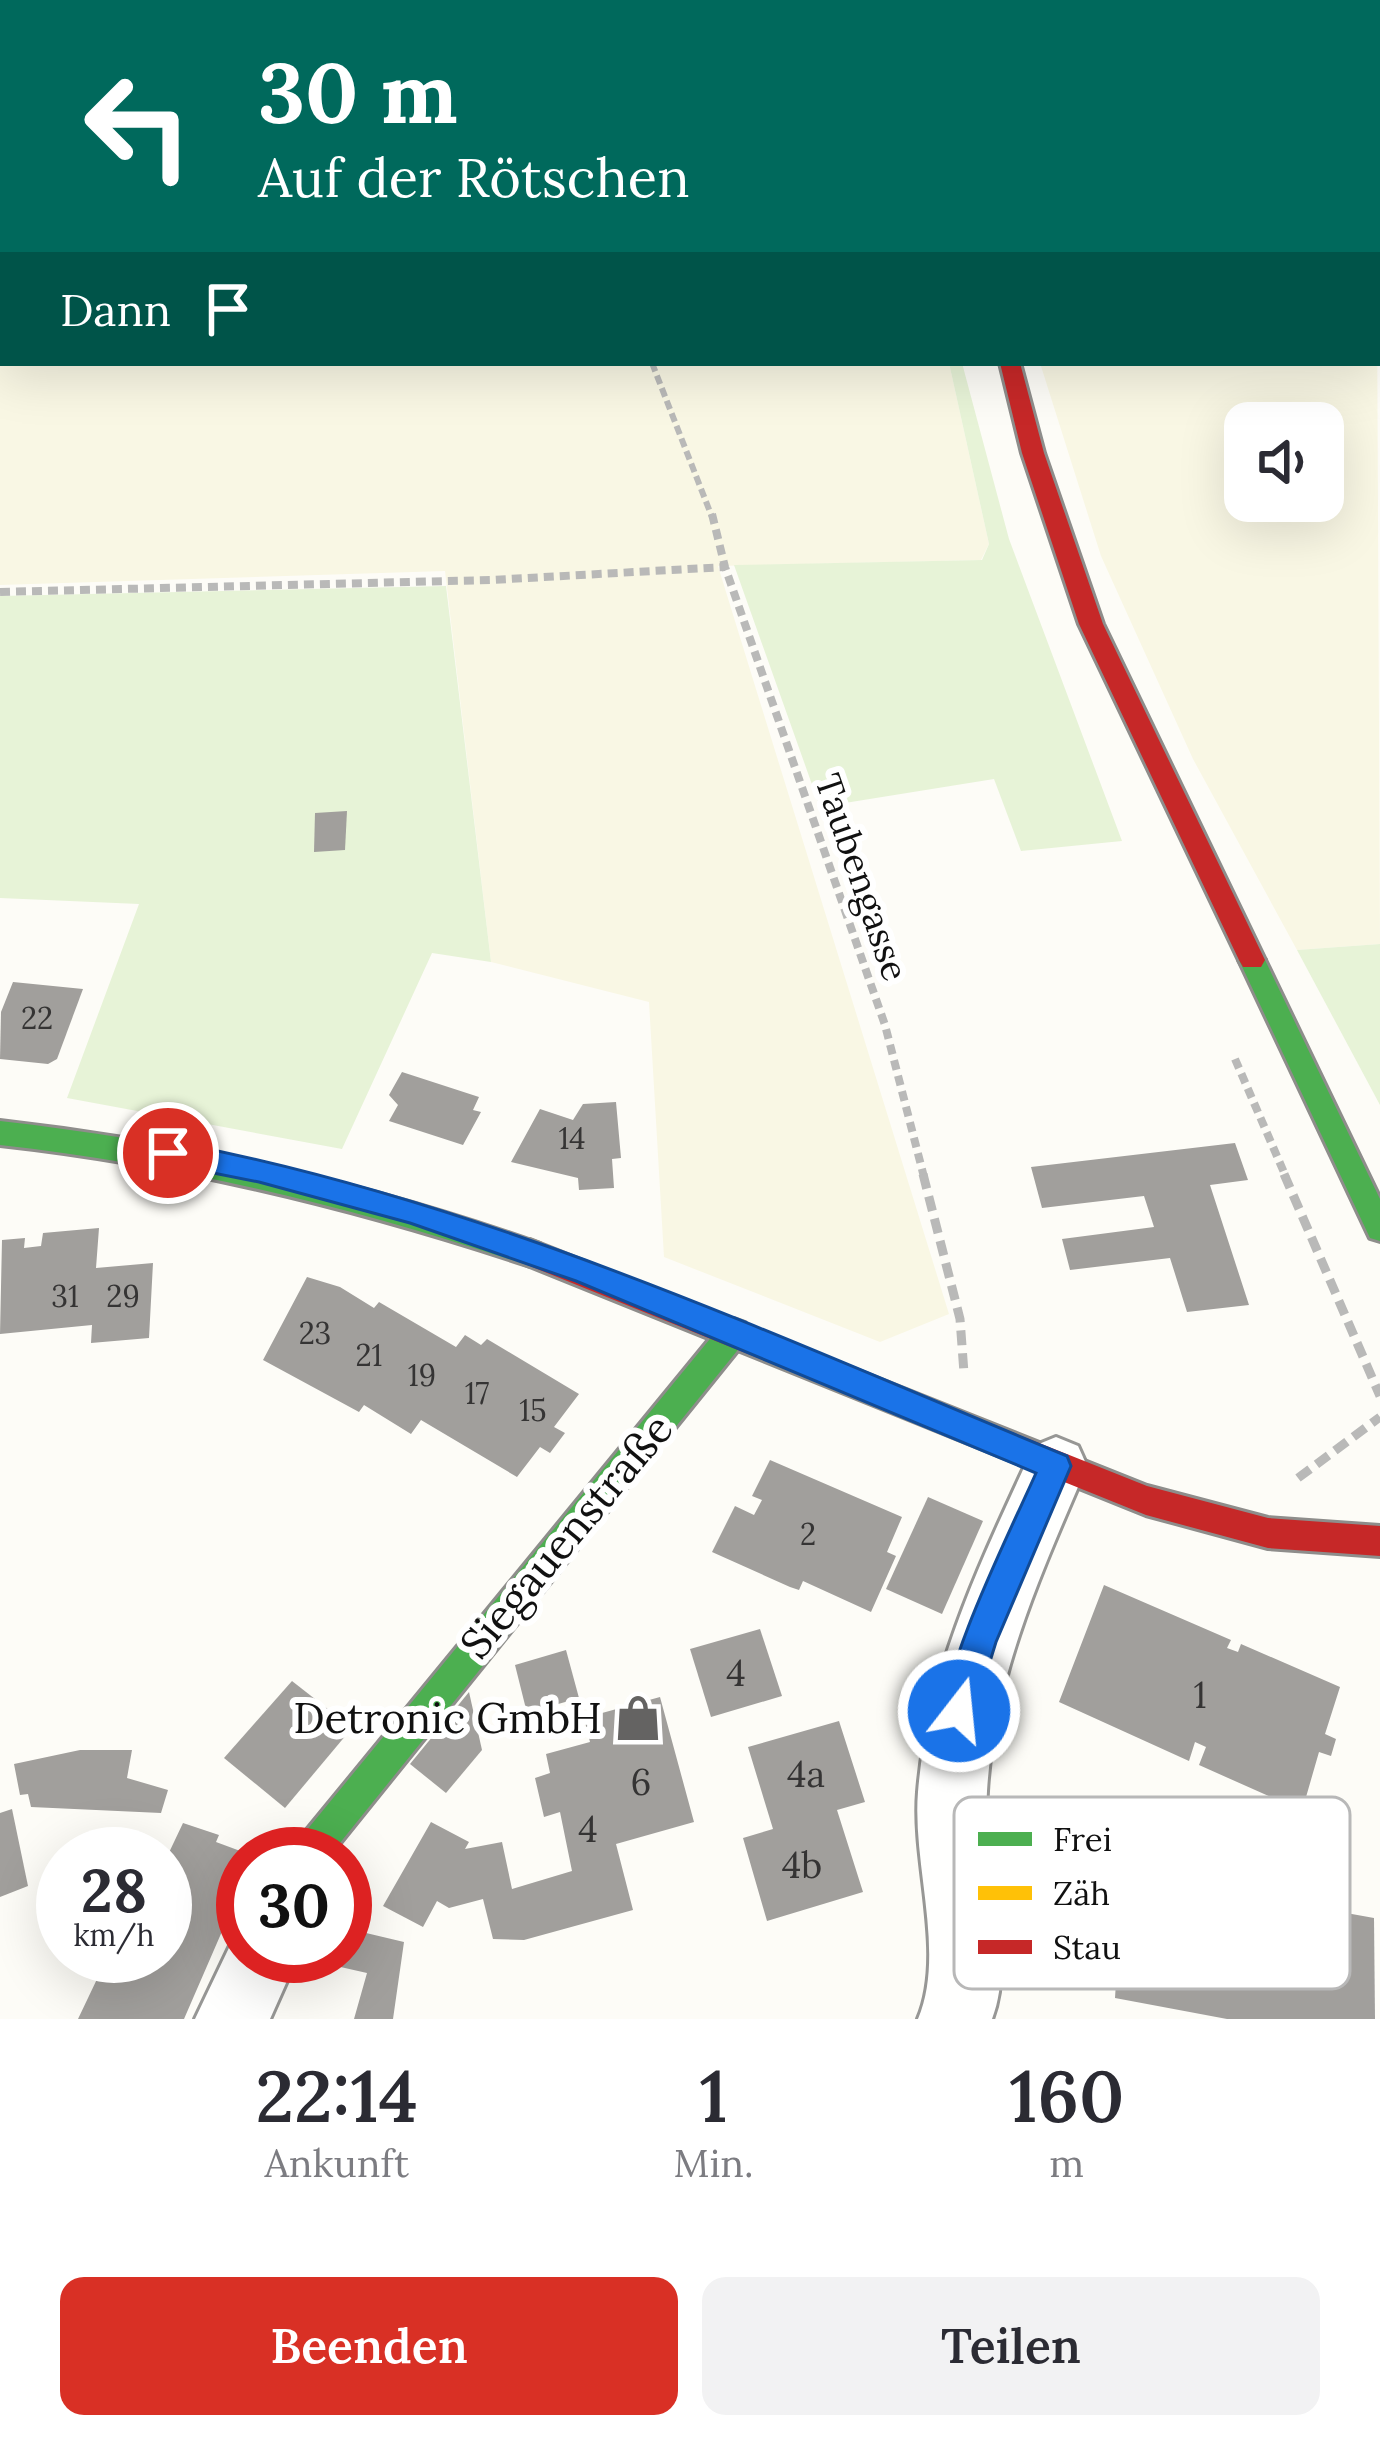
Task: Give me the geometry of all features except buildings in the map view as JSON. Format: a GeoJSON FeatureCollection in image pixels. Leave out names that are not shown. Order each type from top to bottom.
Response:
{"type":"FeatureCollection","features":[{"type":"Feature","properties":{"kind":"main road"},"geometry":{"type":"LineString","coordinates":[[1011,366],[1033,453],[1091,625],[1380,1229]]}},
{"type":"Feature","properties":{"kind":"main road"},"geometry":{"type":"LineString","coordinates":[[0,1133],[76,1137],[280,1176],[410,1211],[585,1271],[1055,1466],[1255,1530],[1380,1541]]}},
{"type":"Feature","properties":{"kind":"main road","name":"Siegauenstraße"},"geometry":{"type":"LineString","coordinates":[[325,1827],[734,1332]]}},
{"type":"Feature","properties":{"kind":"street"},"geometry":{"type":"LineString","coordinates":[[954,1881],[951,1783],[959,1711],[979,1642],[1055,1466]]}},
{"type":"Feature","properties":{"kind":"street"},"geometry":{"type":"LineString","coordinates":[[232,2019],[249,1983]]}},
{"type":"Feature","properties":{"kind":"street"},"geometry":{"type":"LineString","coordinates":[[955,2019],[968,1997],[967,1989]]}},
{"type":"Feature","properties":{"kind":"path","name":"Taubengasse"},"geometry":{"type":"LineString","coordinates":[[653,366],[709,504],[725,567],[885,1025],[961,1319],[965,1371],[945,1419]]}},
{"type":"Feature","properties":{"kind":"path"},"geometry":{"type":"LineString","coordinates":[[0,592],[491,580],[725,567]]}},
{"type":"Feature","properties":{"kind":"path"},"geometry":{"type":"LineString","coordinates":[[1255,1530],[1292,1483],[1380,1417]]}},
{"type":"Feature","properties":{"kind":"shaded area"},"geometry":{"type":"Polygon","coordinates":[[[0,366],[950,366],[989,544],[981,560],[718,566],[949,1314],[880,1342],[664,1257],[649,1002],[491,962],[445,571],[0,585],[0,366]]]}},
{"type":"Feature","properties":{"kind":"shaded area"},"geometry":{"type":"Polygon","coordinates":[[[1041,366],[1377,366],[1380,944],[1297,950],[1193,759],[1101,556],[1041,366]]]}},
{"type":"Feature","properties":{"kind":"green space"},"geometry":{"type":"Polygon","coordinates":[[[950,366],[963,366],[1009,539],[1122,841],[1021,851],[994,779],[820,807],[734,565],[982,560],[989,544],[950,366]]]}},
{"type":"Feature","properties":{"kind":"green space"},"geometry":{"type":"Polygon","coordinates":[[[446,586],[491,962],[432,953],[342,1149],[67,1098],[139,904],[0,898],[0,596],[446,586]]]}},
{"type":"Feature","properties":{"kind":"green space"},"geometry":{"type":"Polygon","coordinates":[[[1380,944],[1380,1105],[1297,950],[1380,944]]]}},
{"type":"Feature","properties":{"kind":"traffic: fast"},"geometry":{"type":"LineString","coordinates":[[1252,960],[1380,1229]]}},
{"type":"Feature","properties":{"kind":"traffic: fast"},"geometry":{"type":"LineString","coordinates":[[0,1133],[136,1150],[268,1177],[399,1211],[530,1253]]}},
{"type":"Feature","properties":{"kind":"traffic: fast"},"geometry":{"type":"LineString","coordinates":[[331,1827],[734,1332]]}},
{"type":"Feature","properties":{"kind":"traffic: jam"},"geometry":{"type":"LineString","coordinates":[[1011,366],[1033,453],[1091,624],[1252,960]]}},
{"type":"Feature","properties":{"kind":"traffic: jam"},"geometry":{"type":"LineString","coordinates":[[530,1253],[1146,1500],[1268,1533],[1380,1541]]}},
{"type":"Feature","properties":{"kind":"place","name":"Detronic GmbH"},"geometry":{"type":"Point","coordinates":[638,1718]}},
{"type":"Feature","properties":{"kind":"route"},"geometry":{"type":"LineString","coordinates":[[168,1153],[259,1170],[410,1211],[585,1271],[1055,1466],[979,1642],[959,1711]]}}]}
